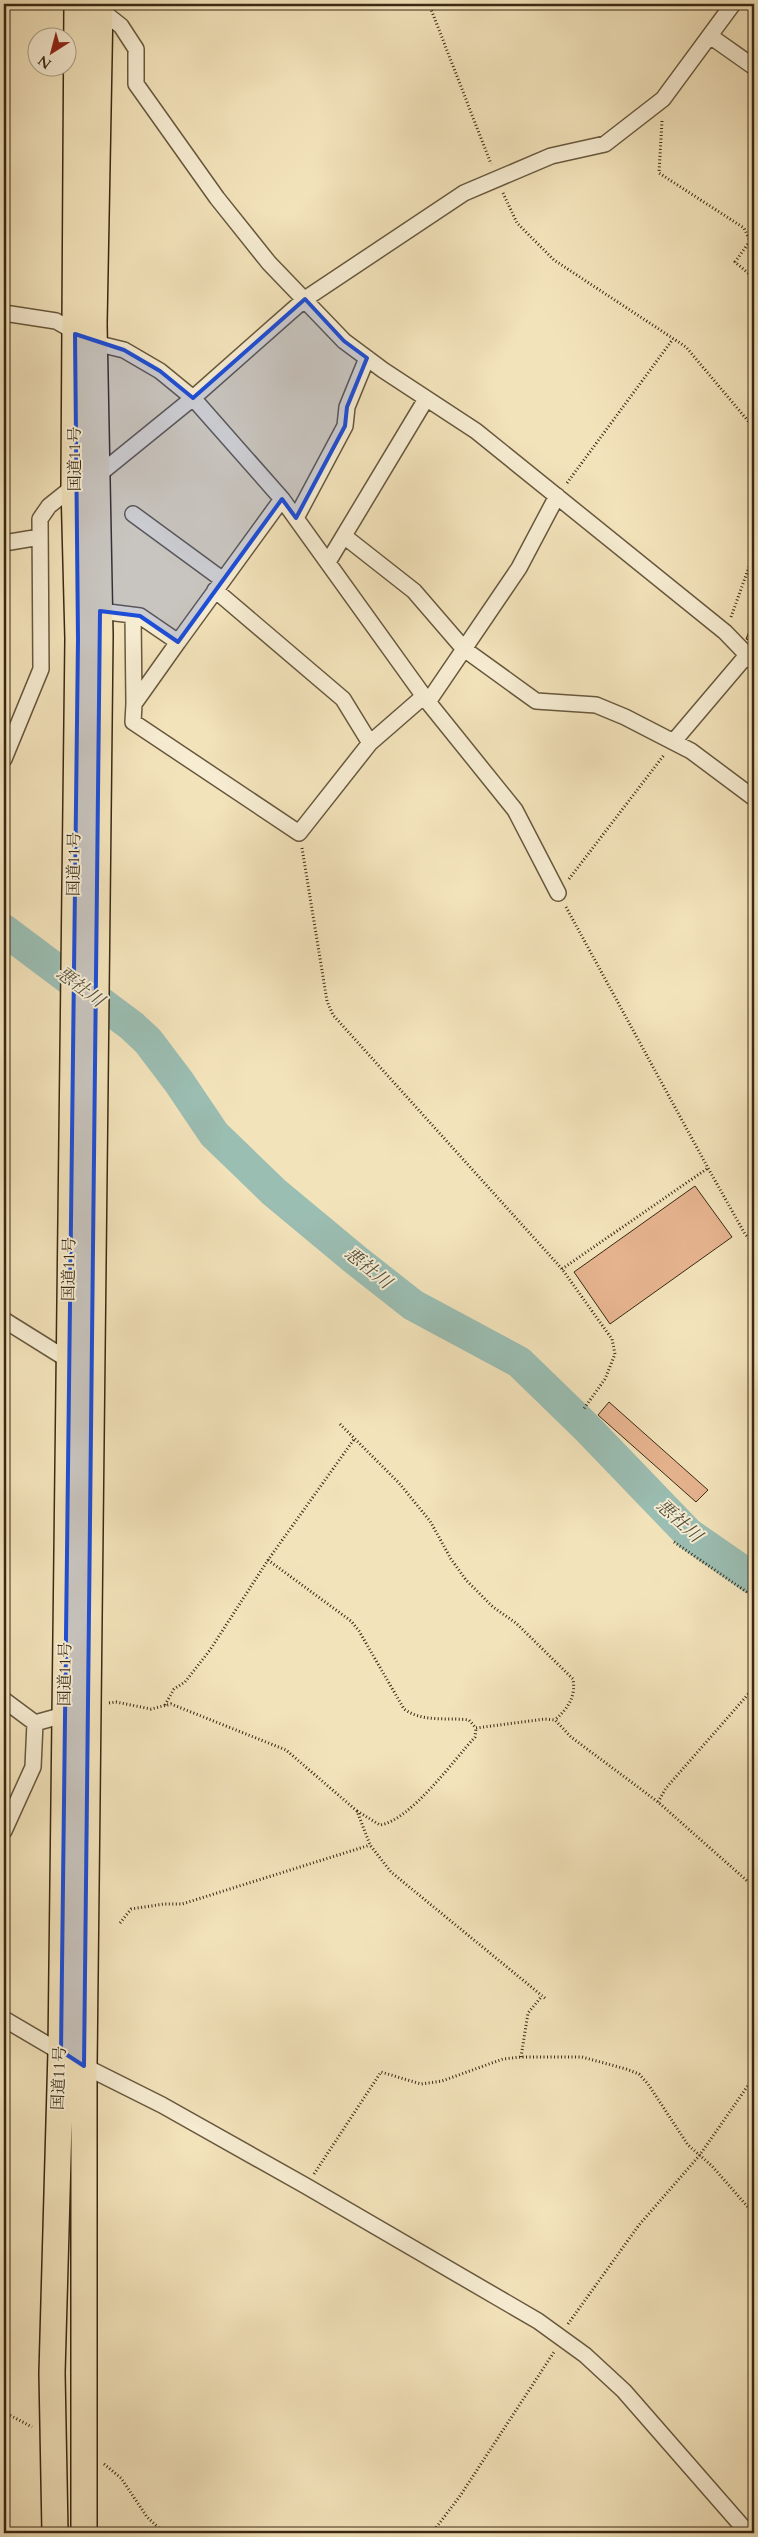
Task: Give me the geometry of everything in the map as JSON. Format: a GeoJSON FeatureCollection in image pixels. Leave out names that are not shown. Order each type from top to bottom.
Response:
{"type":"FeatureCollection","features":[{"type":"Feature","properties":{"kind":"highway","name":"国道11号"},"geometry":{"type":"LineString","coordinates":[[55,2533],[52,2372],[60,2051],[72,964],[78,639],[74,486],[85,338],[92,5]]}},
{"type":"Feature","properties":{"kind":"highway","name":"国道11号"},"geometry":{"type":"LineString","coordinates":[[84,2533],[84,2066],[100,611],[97,476],[85,338]]}},
{"type":"Feature","properties":{"kind":"street"},"geometry":{"type":"LineString","coordinates":[[4,759],[41,669],[40,520],[49,506],[74,486],[97,476],[193,398],[305,299],[464,193],[551,156],[606,144],[663,99],[733,4]]}},
{"type":"Feature","properties":{"kind":"street"},"geometry":{"type":"LineString","coordinates":[[92,5],[121,26],[136,49],[136,84],[217,198],[268,263],[344,341],[426,399],[476,431],[725,632],[750,659],[674,741]]}},
{"type":"Feature","properties":{"kind":"street"},"geometry":{"type":"LineString","coordinates":[[710,36],[754,67]]}},
{"type":"Feature","properties":{"kind":"street"},"geometry":{"type":"LineString","coordinates":[[4,313],[56,322],[85,338],[124,350],[160,370],[193,398],[282,499],[426,699],[515,810],[558,893]]}},
{"type":"Feature","properties":{"kind":"street"},"geometry":{"type":"LineString","coordinates":[[296,518],[345,426],[347,407],[367,358]]}},
{"type":"Feature","properties":{"kind":"street"},"geometry":{"type":"LineString","coordinates":[[328,562],[426,399]]}},
{"type":"Feature","properties":{"kind":"street"},"geometry":{"type":"LineString","coordinates":[[133,615],[133,722],[299,833],[370,743],[426,699],[464,649],[520,568],[557,496]]}},
{"type":"Feature","properties":{"kind":"street"},"geometry":{"type":"LineString","coordinates":[[134,704],[282,499]]}},
{"type":"Feature","properties":{"kind":"street"},"geometry":{"type":"LineString","coordinates":[[133,514],[219,585],[343,699],[370,743]]}},
{"type":"Feature","properties":{"kind":"street"},"geometry":{"type":"LineString","coordinates":[[344,536],[414,591],[464,649],[536,701],[596,705],[674,741],[754,798]]}},
{"type":"Feature","properties":{"kind":"street"},"geometry":{"type":"LineString","coordinates":[[4,543],[40,538]]}},
{"type":"Feature","properties":{"kind":"street"},"geometry":{"type":"LineString","coordinates":[[100,611],[140,616],[178,642]]}},
{"type":"Feature","properties":{"kind":"street"},"geometry":{"type":"LineString","coordinates":[[4,1320],[92,1374]]}},
{"type":"Feature","properties":{"kind":"street"},"geometry":{"type":"LineString","coordinates":[[4,1700],[35,1723]]}},
{"type":"Feature","properties":{"kind":"street"},"geometry":{"type":"LineString","coordinates":[[35,1723],[88,1706]]}},
{"type":"Feature","properties":{"kind":"street"},"geometry":{"type":"LineString","coordinates":[[4,1831],[33,1767],[35,1723]]}},
{"type":"Feature","properties":{"kind":"street"},"geometry":{"type":"LineString","coordinates":[[4,2019],[84,2066],[162,2105],[306,2186],[538,2321],[585,2355],[624,2391],[748,2533]]}},
{"type":"Feature","properties":{"kind":"path"},"geometry":{"type":"LineString","coordinates":[[430,4],[496,179],[517,223],[554,260],[686,347],[754,428]]}},
{"type":"Feature","properties":{"kind":"path"},"geometry":{"type":"LineString","coordinates":[[663,99],[659,173],[744,228],[750,241],[735,262],[754,278]]}},
{"type":"Feature","properties":{"kind":"path"},"geometry":{"type":"LineString","coordinates":[[557,496],[673,339]]}},
{"type":"Feature","properties":{"kind":"path"},"geometry":{"type":"LineString","coordinates":[[725,632],[754,553]]}},
{"type":"Feature","properties":{"kind":"path"},"geometry":{"type":"LineString","coordinates":[[674,741],[558,893],[708,1168],[745,1234],[754,1244]]}},
{"type":"Feature","properties":{"kind":"path"},"geometry":{"type":"LineString","coordinates":[[299,833],[327,1001],[333,1014],[562,1269],[612,1339],[615,1347],[606,1379],[583,1410]]}},
{"type":"Feature","properties":{"kind":"path"},"geometry":{"type":"LineString","coordinates":[[562,1269],[708,1168]]}},
{"type":"Feature","properties":{"kind":"path"},"geometry":{"type":"LineString","coordinates":[[340,1424],[400,1483],[430,1521],[451,1559],[466,1580],[493,1607],[516,1623],[573,1679],[574,1695],[563,1713],[555,1720]]}},
{"type":"Feature","properties":{"kind":"path"},"geometry":{"type":"LineString","coordinates":[[165,1705],[174,1689],[185,1682],[210,1650],[268,1560],[355,1438]]}},
{"type":"Feature","properties":{"kind":"path"},"geometry":{"type":"LineString","coordinates":[[674,1542],[754,1597]]}},
{"type":"Feature","properties":{"kind":"path"},"geometry":{"type":"LineString","coordinates":[[88,1706],[116,1702],[151,1709],[171,1704],[182,1707],[210,1721],[286,1750],[357,1811],[380,1825],[396,1820],[410,1810],[475,1737],[476,1728],[469,1720],[424,1719],[404,1709],[351,1621],[268,1560]]}},
{"type":"Feature","properties":{"kind":"path"},"geometry":{"type":"LineString","coordinates":[[658,1802],[666,1788],[751,1691],[754,1666]]}},
{"type":"Feature","properties":{"kind":"path"},"geometry":{"type":"LineString","coordinates":[[476,1728],[545,1719],[555,1720],[571,1737],[658,1802],[754,1887]]}},
{"type":"Feature","properties":{"kind":"path"},"geometry":{"type":"LineString","coordinates":[[357,1811],[370,1845],[391,1872],[546,1999]]}},
{"type":"Feature","properties":{"kind":"path"},"geometry":{"type":"LineString","coordinates":[[120,1923],[131,1909],[164,1904],[182,1904],[370,1845]]}},
{"type":"Feature","properties":{"kind":"path"},"geometry":{"type":"LineString","coordinates":[[521,2057],[528,2013],[542,1996]]}},
{"type":"Feature","properties":{"kind":"path"},"geometry":{"type":"LineString","coordinates":[[306,2186],[381,2072],[421,2084],[442,2081],[503,2058],[582,2057],[639,2074],[663,2105],[688,2145],[712,2166],[754,2214]]}},
{"type":"Feature","properties":{"kind":"path"},"geometry":{"type":"LineString","coordinates":[[432,2533],[460,2496],[554,2352],[560,2337],[638,2225],[699,2156],[754,2077]]}},
{"type":"Feature","properties":{"kind":"path"},"geometry":{"type":"LineString","coordinates":[[85,2452],[112,2469],[121,2478],[147,2517],[164,2533]]}},
{"type":"Feature","properties":{"kind":"highlighted area"},"geometry":{"type":"Polygon","coordinates":[[[305,299],[344,341],[367,358],[347,407],[345,426],[296,518],[282,499],[178,642],[140,616],[100,611],[84,2066],[61,2051],[78,639],[75,334],[124,350],[160,371],[193,398],[305,299]]]}},
{"type":"Feature","properties":{"kind":"building"},"geometry":{"type":"Polygon","coordinates":[[[754,619],[754,642],[746,639],[754,619]]]}},
{"type":"Feature","properties":{"kind":"building"},"geometry":{"type":"Polygon","coordinates":[[[695,1186],[732,1237],[610,1324],[574,1272],[695,1186]]]}},
{"type":"Feature","properties":{"kind":"building"},"geometry":{"type":"Polygon","coordinates":[[[609,1402],[708,1490],[696,1502],[598,1415],[609,1402]]]}},
{"type":"Feature","properties":{"kind":"waterway","name":"悪社川"},"geometry":{"type":"LineString","coordinates":[[4,930],[132,1026],[148,1041],[179,1082],[214,1134],[274,1192],[413,1305],[519,1362],[585,1426],[689,1534],[754,1579]]}}]}
